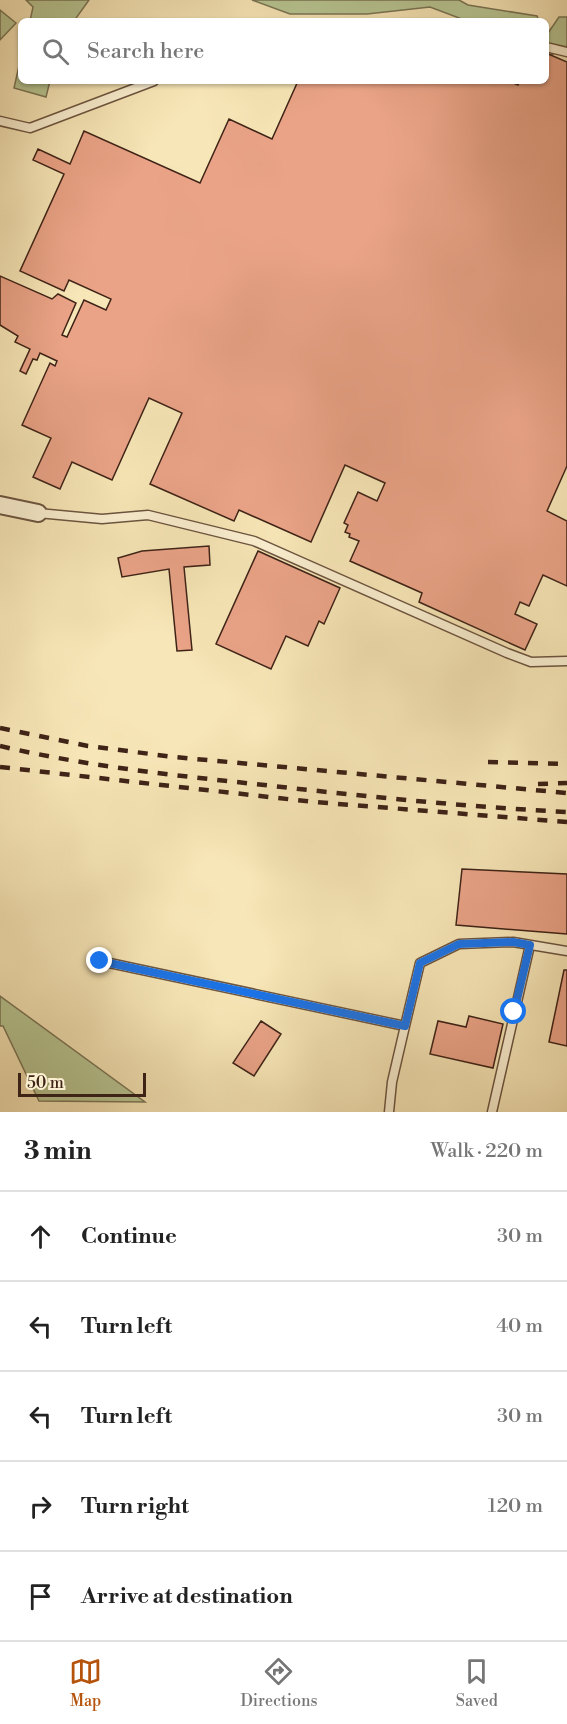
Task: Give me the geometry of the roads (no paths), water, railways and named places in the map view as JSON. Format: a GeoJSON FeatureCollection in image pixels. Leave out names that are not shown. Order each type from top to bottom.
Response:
{"type":"FeatureCollection","features":[{"type":"Feature","properties":{"kind":"street"},"geometry":{"type":"LineString","coordinates":[[0,505],[38,513]]}},
{"type":"Feature","properties":{"kind":"lane"},"geometry":{"type":"LineString","coordinates":[[549,48],[567,52]]}},
{"type":"Feature","properties":{"kind":"lane"},"geometry":{"type":"LineString","coordinates":[[0,121],[30,128],[146,84]]}},
{"type":"Feature","properties":{"kind":"lane"},"geometry":{"type":"LineString","coordinates":[[38,513],[102,519],[148,515],[255,541],[507,653],[531,662],[567,662]]}},
{"type":"Feature","properties":{"kind":"lane"},"geometry":{"type":"LineString","coordinates":[[389,1112],[392,1082],[420,963],[459,944],[513,942],[567,951]]}},
{"type":"Feature","properties":{"kind":"lane"},"geometry":{"type":"LineString","coordinates":[[492,1112],[530,945]]}},
{"type":"Feature","properties":{"kind":"lane"},"geometry":{"type":"LineString","coordinates":[[100,961],[405,1026]]}},
{"type":"Feature","properties":{"kind":"railway"},"geometry":{"type":"LineString","coordinates":[[0,728],[88,746],[174,757],[567,793]]}},
{"type":"Feature","properties":{"kind":"railway"},"geometry":{"type":"LineString","coordinates":[[0,746],[102,765],[204,778],[420,801],[567,812]]}},
{"type":"Feature","properties":{"kind":"railway"},"geometry":{"type":"LineString","coordinates":[[488,762],[567,764]]}},
{"type":"Feature","properties":{"kind":"railway"},"geometry":{"type":"LineString","coordinates":[[0,767],[314,802],[567,822]]}},
{"type":"Feature","properties":{"kind":"railway"},"geometry":{"type":"LineString","coordinates":[[538,784],[567,783]]}}]}
